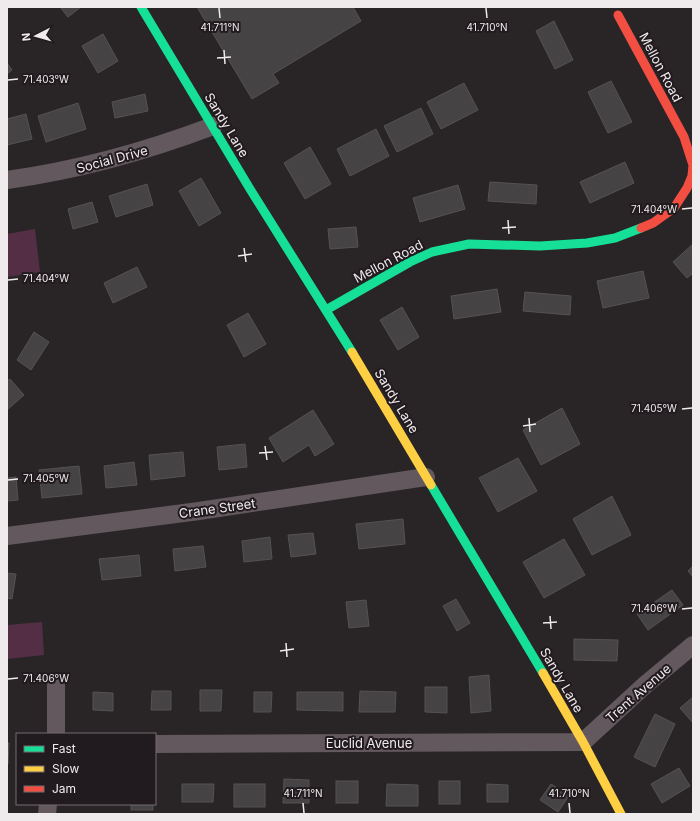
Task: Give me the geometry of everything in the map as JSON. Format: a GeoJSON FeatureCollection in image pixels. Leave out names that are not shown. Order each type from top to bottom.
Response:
{"type":"FeatureCollection","features":[{"type":"Feature","properties":{"kind":"main road","name":"Sandy Lane"},"geometry":{"type":"LineString","coordinates":[[141,7],[375,389],[583,742],[621,814]]}},
{"type":"Feature","properties":{"kind":"main road","name":"Mellon Road"},"geometry":{"type":"LineString","coordinates":[[326,310],[410,262],[432,252],[469,244],[561,246],[588,243],[615,238],[640,229],[653,223],[674,208],[687,188],[692,176],[693,165],[691,158],[684,138],[618,14]]}},
{"type":"Feature","properties":{"kind":"street","name":"Social Drive"},"geometry":{"type":"LineString","coordinates":[[7,180],[48,174],[116,159],[170,142],[213,126]]}},
{"type":"Feature","properties":{"kind":"street","name":"Crane Street"},"geometry":{"type":"LineString","coordinates":[[7,536],[199,511],[426,477]]}},
{"type":"Feature","properties":{"kind":"street","name":"Trent Avenue"},"geometry":{"type":"LineString","coordinates":[[583,742],[645,685],[693,646]]}},
{"type":"Feature","properties":{"kind":"street"},"geometry":{"type":"LineString","coordinates":[[56,685],[56,733]]}},
{"type":"Feature","properties":{"kind":"street","name":"Euclid Avenue"},"geometry":{"type":"LineString","coordinates":[[156,744],[583,742]]}},
{"type":"Feature","properties":{"kind":"shaded area"},"geometry":{"type":"Polygon","coordinates":[[[35,229],[40,272],[7,277],[7,234],[35,229]]]}},
{"type":"Feature","properties":{"kind":"shaded area"},"geometry":{"type":"Polygon","coordinates":[[[42,622],[44,655],[7,659],[7,625],[42,622]]]}},
{"type":"Feature","properties":{"kind":"building"},"geometry":{"type":"Polygon","coordinates":[[[60,7],[81,7],[68,17],[60,7]]]}},
{"type":"Feature","properties":{"kind":"building"},"geometry":{"type":"Polygon","coordinates":[[[197,7],[353,7],[361,21],[273,74],[279,83],[252,99],[197,7]]]}},
{"type":"Feature","properties":{"kind":"building"},"geometry":{"type":"Polygon","coordinates":[[[554,21],[573,60],[555,69],[536,31],[554,21]]]}},
{"type":"Feature","properties":{"kind":"building"},"geometry":{"type":"Polygon","coordinates":[[[103,34],[118,61],[98,73],[82,46],[103,34]]]}},
{"type":"Feature","properties":{"kind":"building"},"geometry":{"type":"Polygon","coordinates":[[[7,63],[12,70],[7,74],[7,63]]]}},
{"type":"Feature","properties":{"kind":"building"},"geometry":{"type":"Polygon","coordinates":[[[611,81],[632,122],[608,133],[588,92],[611,81]]]}},
{"type":"Feature","properties":{"kind":"building"},"geometry":{"type":"Polygon","coordinates":[[[464,83],[478,110],[441,129],[427,102],[464,83]]]}},
{"type":"Feature","properties":{"kind":"building"},"geometry":{"type":"Polygon","coordinates":[[[145,94],[148,111],[115,118],[112,102],[145,94]]]}},
{"type":"Feature","properties":{"kind":"building"},"geometry":{"type":"Polygon","coordinates":[[[78,103],[86,129],[46,142],[38,116],[78,103]]]}},
{"type":"Feature","properties":{"kind":"building"},"geometry":{"type":"Polygon","coordinates":[[[421,108],[433,134],[397,152],[384,126],[421,108]]]}},
{"type":"Feature","properties":{"kind":"building"},"geometry":{"type":"Polygon","coordinates":[[[26,114],[32,139],[7,145],[7,119],[26,114]]]}},
{"type":"Feature","properties":{"kind":"building"},"geometry":{"type":"Polygon","coordinates":[[[376,129],[389,156],[350,176],[337,149],[376,129]]]}},
{"type":"Feature","properties":{"kind":"building"},"geometry":{"type":"Polygon","coordinates":[[[310,147],[331,184],[305,199],[284,163],[310,147]]]}},
{"type":"Feature","properties":{"kind":"building"},"geometry":{"type":"Polygon","coordinates":[[[625,162],[634,183],[590,203],[580,182],[625,162]]]}},
{"type":"Feature","properties":{"kind":"building"},"geometry":{"type":"Polygon","coordinates":[[[201,178],[221,213],[199,226],[179,191],[201,178]]]}},
{"type":"Feature","properties":{"kind":"building"},"geometry":{"type":"Polygon","coordinates":[[[490,182],[537,185],[536,204],[488,201],[490,182]]]}},
{"type":"Feature","properties":{"kind":"building"},"geometry":{"type":"Polygon","coordinates":[[[147,184],[153,205],[116,217],[109,196],[147,184]]]}},
{"type":"Feature","properties":{"kind":"building"},"geometry":{"type":"Polygon","coordinates":[[[458,185],[465,209],[420,222],[413,198],[458,185]]]}},
{"type":"Feature","properties":{"kind":"building"},"geometry":{"type":"Polygon","coordinates":[[[92,202],[98,222],[73,229],[68,209],[92,202]]]}},
{"type":"Feature","properties":{"kind":"building"},"geometry":{"type":"Polygon","coordinates":[[[356,227],[358,247],[330,249],[328,229],[356,227]]]}},
{"type":"Feature","properties":{"kind":"building"},"geometry":{"type":"Polygon","coordinates":[[[693,244],[693,273],[687,278],[673,262],[693,244]]]}},
{"type":"Feature","properties":{"kind":"building"},"geometry":{"type":"Polygon","coordinates":[[[137,267],[147,287],[113,303],[104,283],[137,267]]]}},
{"type":"Feature","properties":{"kind":"building"},"geometry":{"type":"Polygon","coordinates":[[[643,271],[649,298],[603,308],[597,281],[643,271]]]}},
{"type":"Feature","properties":{"kind":"building"},"geometry":{"type":"Polygon","coordinates":[[[497,289],[501,312],[454,319],[451,296],[497,289]]]}},
{"type":"Feature","properties":{"kind":"building"},"geometry":{"type":"Polygon","coordinates":[[[525,292],[571,296],[570,315],[523,311],[525,292]]]}},
{"type":"Feature","properties":{"kind":"building"},"geometry":{"type":"Polygon","coordinates":[[[402,307],[419,337],[398,350],[380,320],[402,307]]]}},
{"type":"Feature","properties":{"kind":"building"},"geometry":{"type":"Polygon","coordinates":[[[248,313],[266,344],[244,357],[227,325],[248,313]]]}},
{"type":"Feature","properties":{"kind":"building"},"geometry":{"type":"Polygon","coordinates":[[[34,332],[49,342],[31,370],[17,360],[34,332]]]}},
{"type":"Feature","properties":{"kind":"building"},"geometry":{"type":"Polygon","coordinates":[[[10,379],[24,395],[7,410],[7,381],[10,379]]]}},
{"type":"Feature","properties":{"kind":"building"},"geometry":{"type":"Polygon","coordinates":[[[562,408],[580,444],[541,465],[523,430],[562,408]]]}},
{"type":"Feature","properties":{"kind":"building"},"geometry":{"type":"Polygon","coordinates":[[[313,410],[334,444],[315,456],[309,445],[283,462],[269,438],[313,410]]]}},
{"type":"Feature","properties":{"kind":"building"},"geometry":{"type":"Polygon","coordinates":[[[245,444],[247,467],[219,470],[217,447],[245,444]]]}},
{"type":"Feature","properties":{"kind":"building"},"geometry":{"type":"Polygon","coordinates":[[[183,452],[185,476],[151,480],[149,455],[183,452]]]}},
{"type":"Feature","properties":{"kind":"building"},"geometry":{"type":"Polygon","coordinates":[[[518,458],[537,491],[498,512],[479,478],[518,458]]]}},
{"type":"Feature","properties":{"kind":"building"},"geometry":{"type":"Polygon","coordinates":[[[134,462],[137,485],[106,488],[104,466],[134,462]]]}},
{"type":"Feature","properties":{"kind":"building"},"geometry":{"type":"Polygon","coordinates":[[[79,466],[82,494],[42,498],[39,470],[79,466]]]}},
{"type":"Feature","properties":{"kind":"building"},"geometry":{"type":"Polygon","coordinates":[[[16,477],[18,500],[7,501],[7,478],[16,477]]]}},
{"type":"Feature","properties":{"kind":"building"},"geometry":{"type":"Polygon","coordinates":[[[612,496],[631,535],[592,555],[573,519],[612,496]]]}},
{"type":"Feature","properties":{"kind":"building"},"geometry":{"type":"Polygon","coordinates":[[[403,519],[405,544],[359,549],[356,524],[403,519]]]}},
{"type":"Feature","properties":{"kind":"building"},"geometry":{"type":"Polygon","coordinates":[[[313,533],[316,554],[291,557],[288,535],[313,533]]]}},
{"type":"Feature","properties":{"kind":"building"},"geometry":{"type":"Polygon","coordinates":[[[270,537],[272,559],[244,562],[242,541],[270,537]]]}},
{"type":"Feature","properties":{"kind":"building"},"geometry":{"type":"Polygon","coordinates":[[[564,539],[585,575],[544,598],[523,562],[564,539]]]}},
{"type":"Feature","properties":{"kind":"building"},"geometry":{"type":"Polygon","coordinates":[[[203,546],[206,567],[175,571],[173,549],[203,546]]]}},
{"type":"Feature","properties":{"kind":"building"},"geometry":{"type":"Polygon","coordinates":[[[139,555],[141,576],[102,580],[99,559],[139,555]]]}},
{"type":"Feature","properties":{"kind":"building"},"geometry":{"type":"Polygon","coordinates":[[[693,566],[693,577],[688,571],[693,566]]]}},
{"type":"Feature","properties":{"kind":"building"},"geometry":{"type":"Polygon","coordinates":[[[7,573],[16,574],[12,599],[7,598],[7,573]]]}},
{"type":"Feature","properties":{"kind":"building"},"geometry":{"type":"Polygon","coordinates":[[[672,590],[683,605],[648,630],[637,614],[672,590]]]}},
{"type":"Feature","properties":{"kind":"building"},"geometry":{"type":"Polygon","coordinates":[[[456,599],[470,623],[457,631],[443,606],[456,599]]]}},
{"type":"Feature","properties":{"kind":"building"},"geometry":{"type":"Polygon","coordinates":[[[366,600],[369,626],[349,628],[346,602],[366,600]]]}},
{"type":"Feature","properties":{"kind":"building"},"geometry":{"type":"Polygon","coordinates":[[[574,639],[618,640],[617,661],[574,660],[574,639]]]}},
{"type":"Feature","properties":{"kind":"building"},"geometry":{"type":"Polygon","coordinates":[[[489,675],[491,711],[471,713],[469,677],[489,675]]]}},
{"type":"Feature","properties":{"kind":"building"},"geometry":{"type":"Polygon","coordinates":[[[425,687],[447,687],[447,713],[425,712],[425,687]]]}},
{"type":"Feature","properties":{"kind":"building"},"geometry":{"type":"Polygon","coordinates":[[[200,690],[222,690],[221,711],[200,711],[200,690]]]}},
{"type":"Feature","properties":{"kind":"building"},"geometry":{"type":"Polygon","coordinates":[[[152,691],[171,691],[171,710],[151,710],[152,691]]]}},
{"type":"Feature","properties":{"kind":"building"},"geometry":{"type":"Polygon","coordinates":[[[360,691],[396,692],[395,712],[359,712],[360,691]]]}},
{"type":"Feature","properties":{"kind":"building"},"geometry":{"type":"Polygon","coordinates":[[[93,692],[113,693],[113,711],[93,710],[93,692]]]}},
{"type":"Feature","properties":{"kind":"building"},"geometry":{"type":"Polygon","coordinates":[[[254,692],[272,692],[271,712],[254,712],[254,692]]]}},
{"type":"Feature","properties":{"kind":"building"},"geometry":{"type":"Polygon","coordinates":[[[297,692],[343,692],[343,711],[297,710],[297,692]]]}},
{"type":"Feature","properties":{"kind":"building"},"geometry":{"type":"Polygon","coordinates":[[[693,697],[693,723],[680,708],[693,697]]]}},
{"type":"Feature","properties":{"kind":"building"},"geometry":{"type":"Polygon","coordinates":[[[655,714],[675,724],[655,767],[634,757],[655,714]]]}},
{"type":"Feature","properties":{"kind":"building"},"geometry":{"type":"Polygon","coordinates":[[[7,743],[9,743],[8,764],[7,764],[7,743]]]}},
{"type":"Feature","properties":{"kind":"building"},"geometry":{"type":"Polygon","coordinates":[[[679,768],[690,786],[662,803],[651,784],[679,768]]]}},
{"type":"Feature","properties":{"kind":"building"},"geometry":{"type":"Polygon","coordinates":[[[284,779],[309,780],[309,803],[283,803],[284,779]]]}},
{"type":"Feature","properties":{"kind":"building"},"geometry":{"type":"Polygon","coordinates":[[[336,781],[358,781],[358,803],[336,803],[336,781]]]}},
{"type":"Feature","properties":{"kind":"building"},"geometry":{"type":"Polygon","coordinates":[[[439,781],[460,781],[460,804],[439,804],[439,781]]]}},
{"type":"Feature","properties":{"kind":"building"},"geometry":{"type":"Polygon","coordinates":[[[182,784],[214,784],[213,802],[182,802],[182,784]]]}},
{"type":"Feature","properties":{"kind":"building"},"geometry":{"type":"Polygon","coordinates":[[[234,784],[265,784],[265,807],[234,807],[234,784]]]}},
{"type":"Feature","properties":{"kind":"building"},"geometry":{"type":"Polygon","coordinates":[[[387,784],[418,785],[418,806],[386,806],[387,784]]]}},
{"type":"Feature","properties":{"kind":"building"},"geometry":{"type":"Polygon","coordinates":[[[487,784],[508,785],[508,802],[487,802],[487,784]]]}},
{"type":"Feature","properties":{"kind":"building"},"geometry":{"type":"Polygon","coordinates":[[[551,784],[569,796],[558,812],[540,800],[551,784]]]}},
{"type":"Feature","properties":{"kind":"building"},"geometry":{"type":"Polygon","coordinates":[[[131,805],[153,805],[153,810],[131,810],[131,805]]]}},
{"type":"Feature","properties":{"kind":"traffic: fast"},"geometry":{"type":"LineString","coordinates":[[141,7],[250,189],[352,352]]}},
{"type":"Feature","properties":{"kind":"traffic: fast"},"geometry":{"type":"LineString","coordinates":[[326,310],[410,262],[432,252],[469,244],[540,246],[587,243],[615,238],[641,228]]}},
{"type":"Feature","properties":{"kind":"traffic: fast"},"geometry":{"type":"LineString","coordinates":[[431,485],[543,673]]}},
{"type":"Feature","properties":{"kind":"traffic: slow"},"geometry":{"type":"LineString","coordinates":[[352,352],[431,485]]}},
{"type":"Feature","properties":{"kind":"traffic: slow"},"geometry":{"type":"LineString","coordinates":[[543,673],[583,742],[621,814]]}},
{"type":"Feature","properties":{"kind":"traffic: jam"},"geometry":{"type":"LineString","coordinates":[[618,15],[684,137],[693,165],[692,176],[687,188],[674,208],[653,223],[641,228]]}}]}
